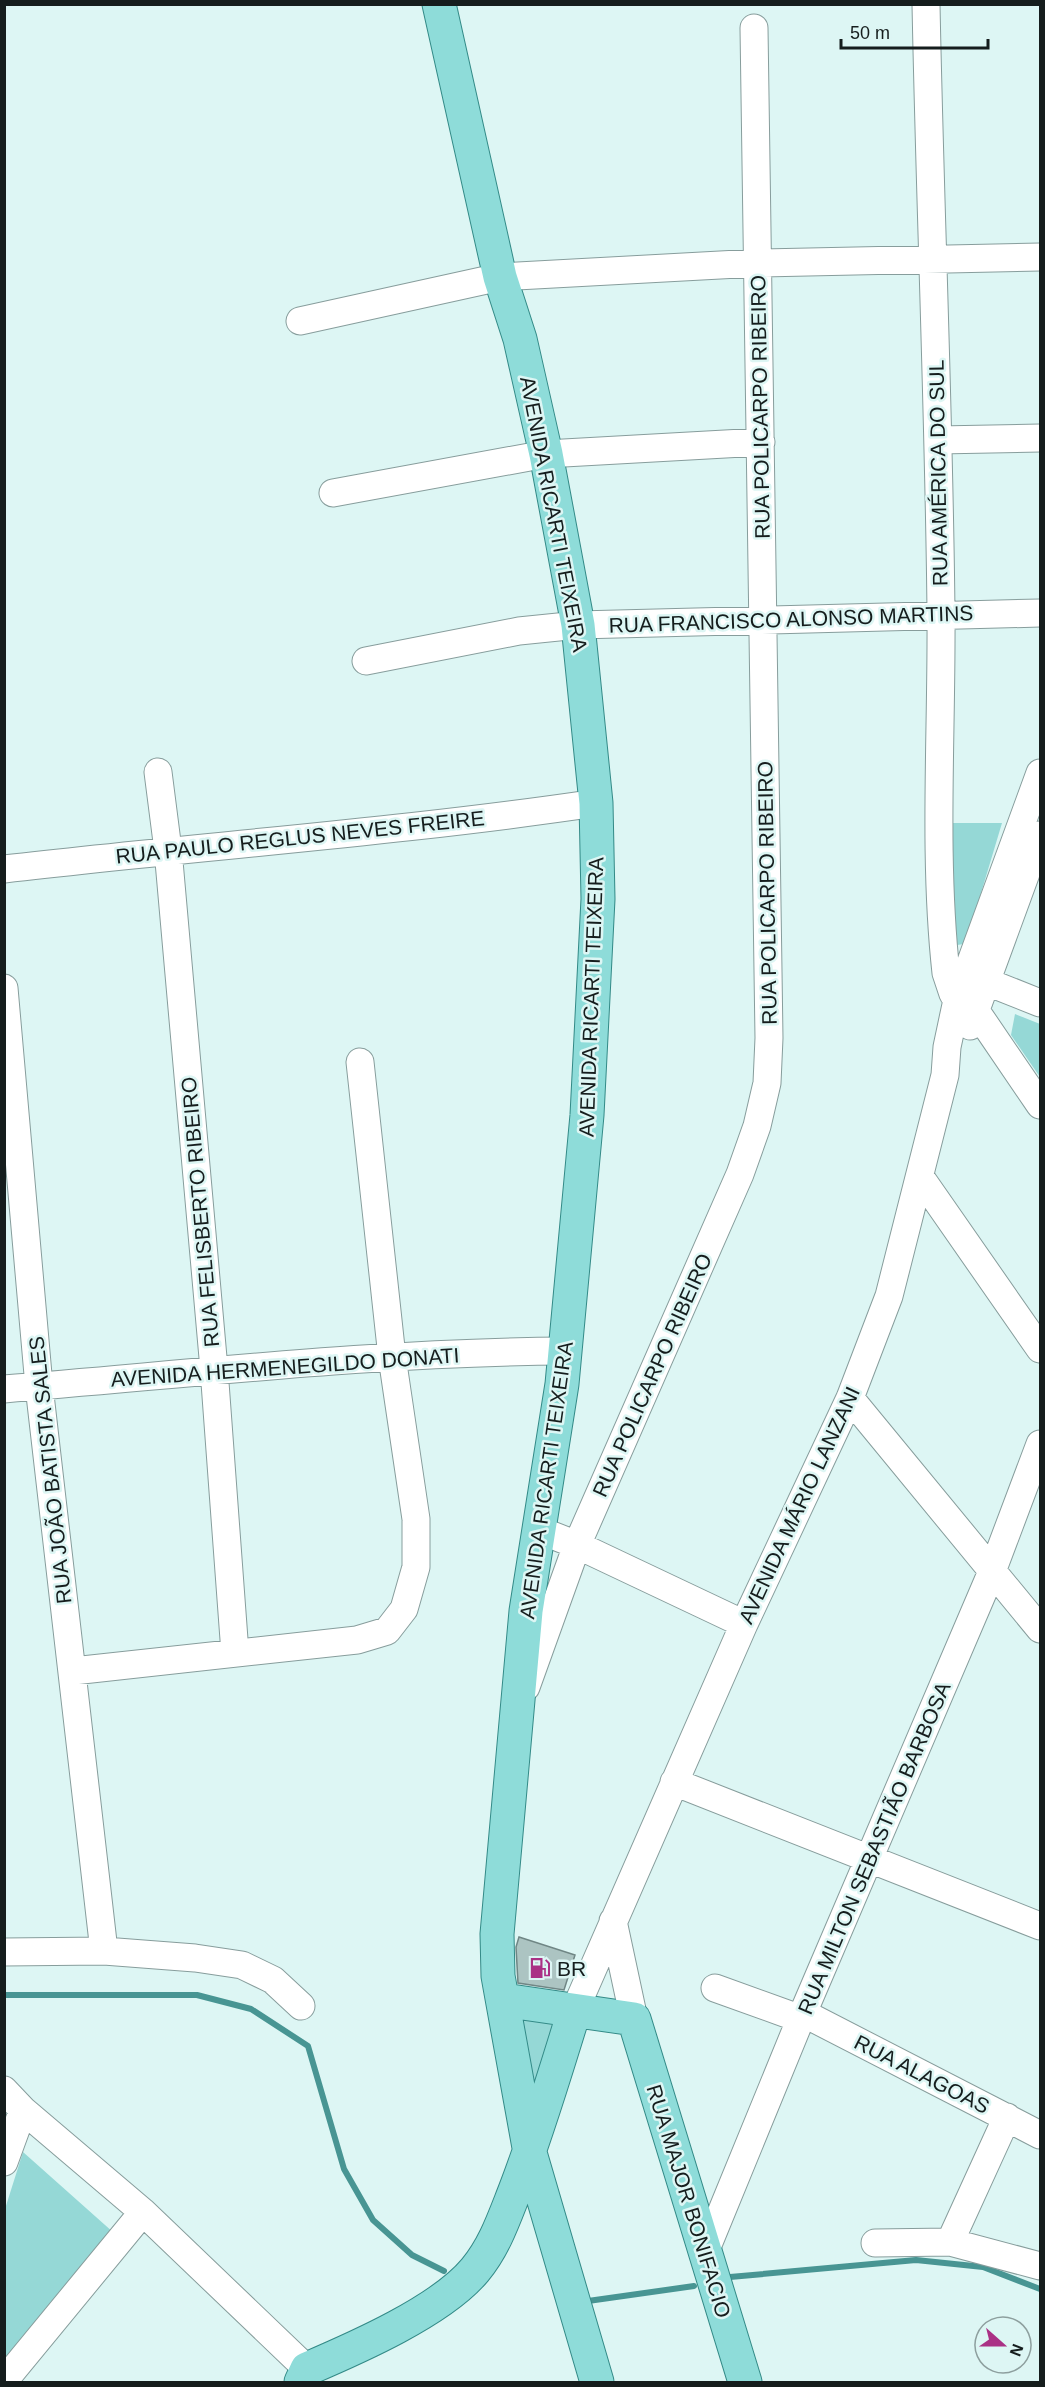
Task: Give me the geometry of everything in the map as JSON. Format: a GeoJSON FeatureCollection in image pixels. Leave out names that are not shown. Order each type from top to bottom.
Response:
{"type":"FeatureCollection","features":[{"type":"Feature","properties":{"kind":"main road","name":"AVENIDA RICARTI TEIXEIRA"},"geometry":{"type":"LineString","coordinates":[[439,4],[501,277],[520,339],[546,454],[578,625],[596,803],[598,898],[595,998],[566,1351],[526,1611],[497,1934],[498,1976],[530,2153],[597,2382]]}},
{"type":"Feature","properties":{"kind":"main road"},"geometry":{"type":"LineString","coordinates":[[503,2000],[634,2019]]}},
{"type":"Feature","properties":{"kind":"main road"},"geometry":{"type":"LineString","coordinates":[[304,2376],[375,2340],[440,2299],[474,2272],[493,2244],[530,2153],[574,2012]]}},
{"type":"Feature","properties":{"kind":"main road","name":"RUA MAJOR BONIFACIO"},"geometry":{"type":"LineString","coordinates":[[634,2019],[745,2382]]}},
{"type":"Feature","properties":{"kind":"street","name":"RUA AMÉRICA DO SUL"},"geometry":{"type":"LineString","coordinates":[[926,4],[931,261],[938,440],[943,942],[947,979],[1041,1106]]}},
{"type":"Feature","properties":{"kind":"street","name":"RUA POLICARPO RIBEIRO"},"geometry":{"type":"LineString","coordinates":[[518,1710],[577,1545],[740,1174],[767,1083],[769,1038],[754,28]]}},
{"type":"Feature","properties":{"kind":"street"},"geometry":{"type":"LineString","coordinates":[[300,321],[501,277],[757,263],[1041,257]]}},
{"type":"Feature","properties":{"kind":"street"},"geometry":{"type":"LineString","coordinates":[[938,440],[1041,438]]}},
{"type":"Feature","properties":{"kind":"street"},"geometry":{"type":"LineString","coordinates":[[333,493],[546,454],[761,442]]}},
{"type":"Feature","properties":{"kind":"street","name":"RUA FRANCISCO ALONSO MARTINS"},"geometry":{"type":"LineString","coordinates":[[366,662],[519,631],[578,625],[1041,613]]}},
{"type":"Feature","properties":{"kind":"street","name":"RUA FELISBERTO RIBEIRO"},"geometry":{"type":"LineString","coordinates":[[158,772],[168,850],[214,1369],[235,1653]]}},
{"type":"Feature","properties":{"kind":"street","name":"AVENIDA MÁRIO LANZANI"},"geometry":{"type":"LineString","coordinates":[[574,2012],[744,1624],[850,1398],[889,1296],[921,1178],[945,1075],[1041,773]]}},
{"type":"Feature","properties":{"kind":"street","name":"RUA PAULO REGLUS NEVES FREIRE"},"geometry":{"type":"LineString","coordinates":[[4,869],[168,850],[401,829],[596,803]]}},
{"type":"Feature","properties":{"kind":"street","name":"AVENIDA MÁRIO LANZANI"},"geometry":{"type":"LineString","coordinates":[[976,978],[1038,850]]}},
{"type":"Feature","properties":{"kind":"street"},"geometry":{"type":"LineString","coordinates":[[943,942],[976,978],[1041,1002]]}},
{"type":"Feature","properties":{"kind":"street","name":"RUA JOÃO BATISTA SALES"},"geometry":{"type":"LineString","coordinates":[[4,988],[39,1386],[104,1951]]}},
{"type":"Feature","properties":{"kind":"street"},"geometry":{"type":"LineString","coordinates":[[73,1671],[357,1640],[387,1631],[404,1609],[416,1567],[417,1519],[392,1358],[360,1062]]}},
{"type":"Feature","properties":{"kind":"street"},"geometry":{"type":"LineString","coordinates":[[921,1178],[1041,1348]]}},
{"type":"Feature","properties":{"kind":"street","name":"AVENIDA HERMENEGILDO DONATI"},"geometry":{"type":"LineString","coordinates":[[4,1389],[214,1369],[392,1358],[566,1351]]}},
{"type":"Feature","properties":{"kind":"street"},"geometry":{"type":"LineString","coordinates":[[850,1398],[1041,1629]]}},
{"type":"Feature","properties":{"kind":"street","name":"RUA MILTON SEBASTIÃO BARBOSA"},"geometry":{"type":"LineString","coordinates":[[705,2252],[802,2016],[993,1569],[1041,1444]]}},
{"type":"Feature","properties":{"kind":"street"},"geometry":{"type":"LineString","coordinates":[[539,1530],[577,1545],[744,1624]]}},
{"type":"Feature","properties":{"kind":"street"},"geometry":{"type":"LineString","coordinates":[[674,1782],[1041,1926]]}},
{"type":"Feature","properties":{"kind":"street","name":"RUA MAJOR BONIFACIO"},"geometry":{"type":"LineString","coordinates":[[613,1921],[634,2019]]}},
{"type":"Feature","properties":{"kind":"street"},"geometry":{"type":"LineString","coordinates":[[4,1952],[104,1951],[195,1958],[242,1965],[273,1980],[301,2006]]}},
{"type":"Feature","properties":{"kind":"street","name":"RUA ALAGOAS"},"geometry":{"type":"LineString","coordinates":[[715,1988],[802,2016],[1041,2135]]}},
{"type":"Feature","properties":{"kind":"street"},"geometry":{"type":"LineString","coordinates":[[4,2090],[23,2110],[143,2212],[304,2376]]}},
{"type":"Feature","properties":{"kind":"street"},"geometry":{"type":"LineString","coordinates":[[4,2162],[23,2110]]}},
{"type":"Feature","properties":{"kind":"street"},"geometry":{"type":"LineString","coordinates":[[950,2242],[1007,2117]]}},
{"type":"Feature","properties":{"kind":"street"},"geometry":{"type":"LineString","coordinates":[[4,2381],[143,2212]]}},
{"type":"Feature","properties":{"kind":"street"},"geometry":{"type":"LineString","coordinates":[[875,2243],[950,2242],[1041,2266]]}},
{"type":"Feature","properties":{"kind":"shaded area"},"geometry":{"type":"Polygon","coordinates":[[[951,823],[1002,823],[969,933],[964,944],[957,945],[952,941],[951,823]]]}},
{"type":"Feature","properties":{"kind":"shaded area"},"geometry":{"type":"Polygon","coordinates":[[[1015,1014],[1040,1024],[1040,1077],[1011,1035],[1015,1014]]]}},
{"type":"Feature","properties":{"kind":"shaded area"},"geometry":{"type":"Polygon","coordinates":[[[511,2012],[562,2024],[534,2111],[511,2012]]]}},
{"type":"Feature","properties":{"kind":"shaded area"},"geometry":{"type":"Polygon","coordinates":[[[23,2152],[114,2233],[5,2363],[5,2209],[23,2152]]]}},
{"type":"Feature","properties":{"kind":"building","name":"BR"},"geometry":{"type":"Polygon","coordinates":[[[519,1937],[575,1955],[564,1990],[518,1983],[516,1947],[519,1937]]]}},
{"type":"Feature","properties":{"kind":"waterway"},"geometry":{"type":"LineString","coordinates":[[4,1995],[197,1995],[251,2009],[308,2046],[344,2169],[373,2220],[412,2255],[444,2271]]}},
{"type":"Feature","properties":{"kind":"waterway"},"geometry":{"type":"LineString","coordinates":[[730,2277],[916,2260],[983,2267],[1040,2289]]}},
{"type":"Feature","properties":{"kind":"waterway"},"geometry":{"type":"LineString","coordinates":[[588,2301],[694,2286]]}},
{"type":"Feature","properties":{"kind":"place","name":"BR"},"geometry":{"type":"Point","coordinates":[540,1968]}}]}
